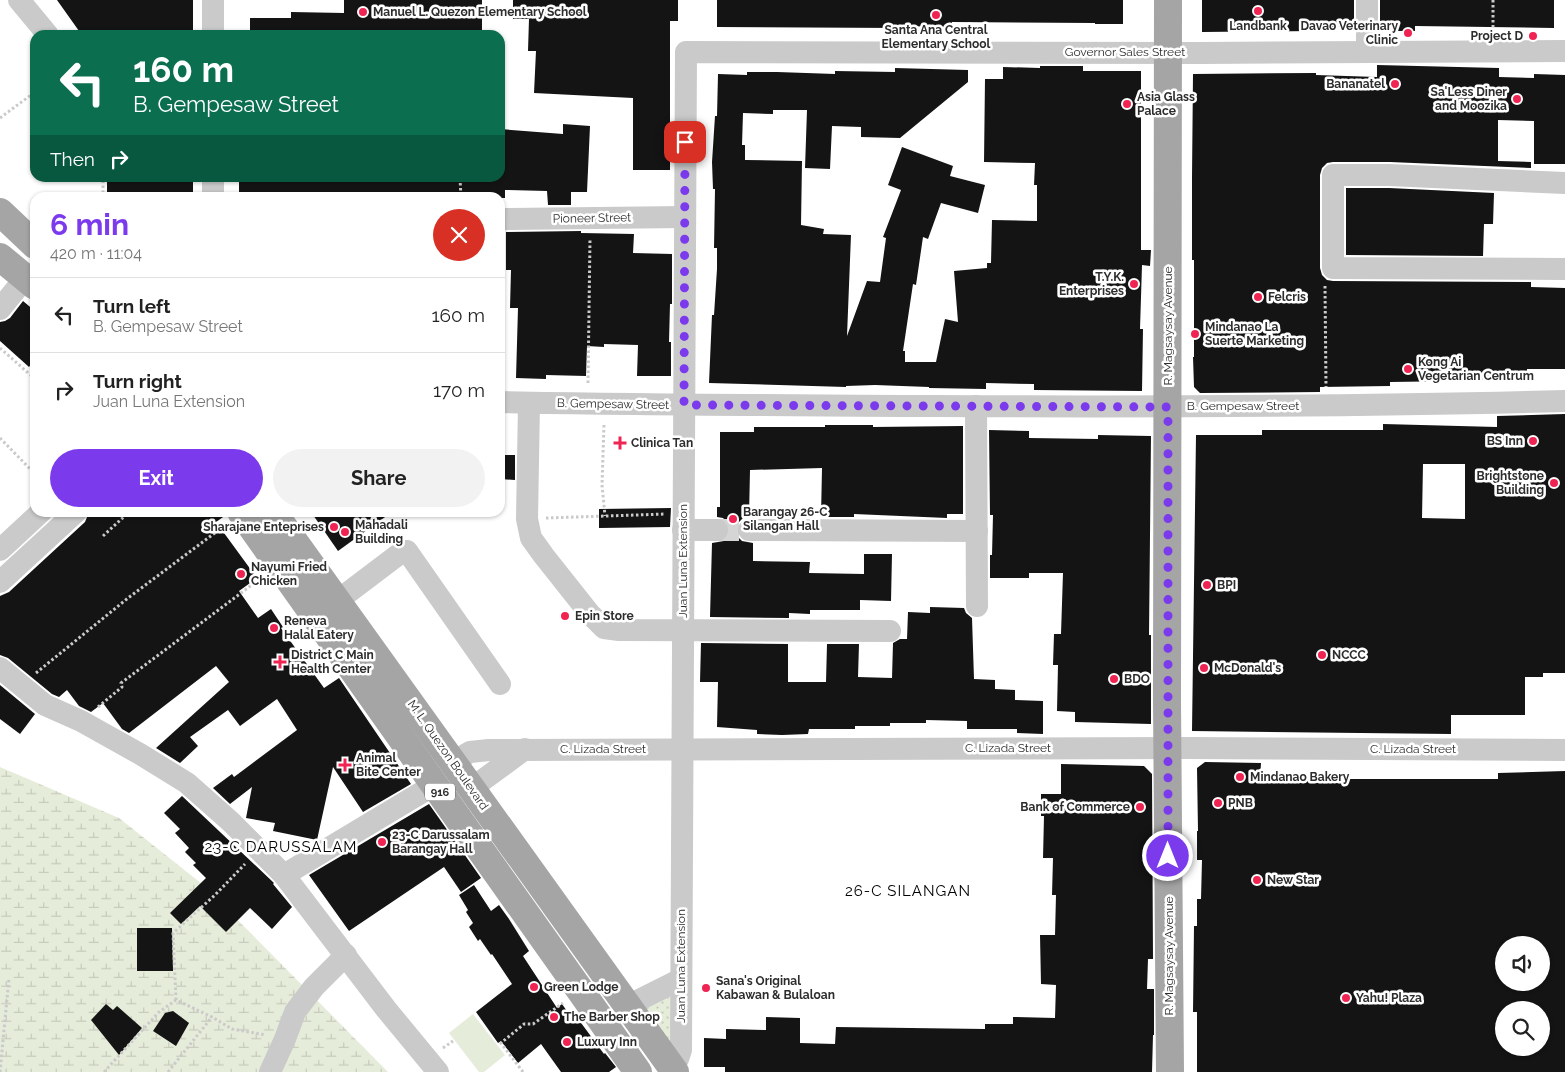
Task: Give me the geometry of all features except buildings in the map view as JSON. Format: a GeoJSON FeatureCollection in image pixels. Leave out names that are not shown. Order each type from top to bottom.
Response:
{"type":"FeatureCollection","features":[{"type":"Feature","properties":{"kind":"main road","name":"R. Magsaysay Avenue"},"geometry":{"type":"LineString","coordinates":[[1168,0],[1167,748],[1170,1072]]}},
{"type":"Feature","properties":{"kind":"main road"},"geometry":{"type":"LineString","coordinates":[[0,212],[30,240]]}},
{"type":"Feature","properties":{"kind":"main road"},"geometry":{"type":"LineString","coordinates":[[0,257],[30,282]]}},
{"type":"Feature","properties":{"kind":"main road","name":"916"},"geometry":{"type":"LineString","coordinates":[[245,517],[638,1072]]}},
{"type":"Feature","properties":{"kind":"main road","name":"M. L. Quezon Boulevard"},"geometry":{"type":"LineString","coordinates":[[277,517],[673,1069]]}},
{"type":"Feature","properties":{"kind":"street"},"geometry":{"type":"LineString","coordinates":[[20,0],[44,30]]}},
{"type":"Feature","properties":{"kind":"street"},"geometry":{"type":"LineString","coordinates":[[213,0],[213,30]]}},
{"type":"Feature","properties":{"kind":"street"},"geometry":{"type":"LineString","coordinates":[[1367,0],[1367,52]]}},
{"type":"Feature","properties":{"kind":"street","name":"Governor Sales Street"},"geometry":{"type":"LineString","coordinates":[[686,52],[1367,52],[1565,50]]}},
{"type":"Feature","properties":{"kind":"street","name":"Juan Luna Extension"},"geometry":{"type":"LineString","coordinates":[[673,1069],[681,1050],[686,52]]}},
{"type":"Feature","properties":{"kind":"street"},"geometry":{"type":"LineString","coordinates":[[1565,183],[1333,175],[1333,268],[1565,269]]}},
{"type":"Feature","properties":{"kind":"street","name":"Pioneer Street"},"geometry":{"type":"LineString","coordinates":[[505,219],[684,218]]}},
{"type":"Feature","properties":{"kind":"street"},"geometry":{"type":"LineString","coordinates":[[0,309],[30,282]]}},
{"type":"Feature","properties":{"kind":"street","name":"B. Gempesaw Street"},"geometry":{"type":"LineString","coordinates":[[505,402],[684,405],[1168,407],[1565,401]]}},
{"type":"Feature","properties":{"kind":"street"},"geometry":{"type":"LineString","coordinates":[[529,403],[527,519],[532,538],[590,614],[604,628],[682,631],[890,631]]}},
{"type":"Feature","properties":{"kind":"street"},"geometry":{"type":"LineString","coordinates":[[976,406],[977,606]]}},
{"type":"Feature","properties":{"kind":"street"},"geometry":{"type":"LineString","coordinates":[[5,538],[34,517]]}},
{"type":"Feature","properties":{"kind":"street"},"geometry":{"type":"LineString","coordinates":[[0,582],[71,517]]}},
{"type":"Feature","properties":{"kind":"street"},"geometry":{"type":"LineString","coordinates":[[683,522],[718,530]]}},
{"type":"Feature","properties":{"kind":"street"},"geometry":{"type":"LineString","coordinates":[[749,530],[977,531]]}},
{"type":"Feature","properties":{"kind":"street"},"geometry":{"type":"LineString","coordinates":[[337,601],[403,551],[407,551],[500,684]]}},
{"type":"Feature","properties":{"kind":"street"},"geometry":{"type":"LineString","coordinates":[[0,668],[45,706],[81,721],[187,783],[259,849],[284,875],[386,1009],[438,1072]]}},
{"type":"Feature","properties":{"kind":"street","name":"C. Lizada Street"},"geometry":{"type":"LineString","coordinates":[[453,762],[470,752],[525,749],[1167,748],[1565,750]]}},
{"type":"Feature","properties":{"kind":"street"},"geometry":{"type":"LineString","coordinates":[[472,788],[525,749]]}},
{"type":"Feature","properties":{"kind":"street"},"geometry":{"type":"LineString","coordinates":[[284,875],[434,785]]}},
{"type":"Feature","properties":{"kind":"street"},"geometry":{"type":"LineString","coordinates":[[270,1072],[286,1039],[294,1012],[314,987],[346,955]]}},
{"type":"Feature","properties":{"kind":"street"},"geometry":{"type":"LineString","coordinates":[[627,1006],[681,980]]}},
{"type":"Feature","properties":{"kind":"path"},"geometry":{"type":"LineString","coordinates":[[1492,0],[1493,51]]}},
{"type":"Feature","properties":{"kind":"path"},"geometry":{"type":"LineString","coordinates":[[0,118],[30,96]]}},
{"type":"Feature","properties":{"kind":"path"},"geometry":{"type":"LineString","coordinates":[[590,218],[596,404],[605,516]]}},
{"type":"Feature","properties":{"kind":"path"},"geometry":{"type":"LineString","coordinates":[[1326,406],[1325,268],[1333,268]]}},
{"type":"Feature","properties":{"kind":"path"},"geometry":{"type":"LineString","coordinates":[[0,348],[30,375]]}},
{"type":"Feature","properties":{"kind":"path"},"geometry":{"type":"LineString","coordinates":[[0,438],[30,469]]}},
{"type":"Feature","properties":{"kind":"path"},"geometry":{"type":"LineString","coordinates":[[527,519],[605,516],[683,522]]}},
{"type":"Feature","properties":{"kind":"path"},"geometry":{"type":"LineString","coordinates":[[103,536],[124,517]]}},
{"type":"Feature","properties":{"kind":"path"},"geometry":{"type":"LineString","coordinates":[[20,686],[128,598],[234,517]]}},
{"type":"Feature","properties":{"kind":"path"},"geometry":{"type":"LineString","coordinates":[[81,721],[122,686],[120,683],[279,564]]}},
{"type":"Feature","properties":{"kind":"path"},"geometry":{"type":"LineString","coordinates":[[176,1000],[173,933],[215,895],[259,849]]}},
{"type":"Feature","properties":{"kind":"path"},"geometry":{"type":"LineString","coordinates":[[0,1072],[9,978]]}},
{"type":"Feature","properties":{"kind":"path"},"geometry":{"type":"LineString","coordinates":[[523,1072],[501,1043],[524,1024],[532,1024],[580,991]]}},
{"type":"Feature","properties":{"kind":"path"},"geometry":{"type":"LineString","coordinates":[[176,1000],[232,1029],[286,1039]]}},
{"type":"Feature","properties":{"kind":"path"},"geometry":{"type":"LineString","coordinates":[[104,1072],[159,1012],[176,1000]]}},
{"type":"Feature","properties":{"kind":"path"},"geometry":{"type":"LineString","coordinates":[[168,1072],[212,1017]]}},
{"type":"Feature","properties":{"kind":"green space"},"geometry":{"type":"Polygon","coordinates":[[[0,767],[119,818],[202,884],[388,1072],[0,1072],[0,767]]]}},
{"type":"Feature","properties":{"kind":"green space"},"geometry":{"type":"Polygon","coordinates":[[[674,986],[676,1054],[635,1007],[674,986]]]}},
{"type":"Feature","properties":{"kind":"green space"},"geometry":{"type":"Polygon","coordinates":[[[473,1014],[505,1055],[484,1072],[479,1072],[449,1033],[473,1014]]]}},
{"type":"Feature","properties":{"kind":"tunnel"},"geometry":{"type":"LineString","coordinates":[[717,530],[749,530]]}},
{"type":"Feature","properties":{"kind":"place","name":"Landbank"},"geometry":{"type":"Point","coordinates":[1258,11]}},
{"type":"Feature","properties":{"kind":"place","name":"Manuel L. Quezon Elementary School"},"geometry":{"type":"Point","coordinates":[363,12]}},
{"type":"Feature","properties":{"kind":"place","name":"Santa Ana Central Elementary School"},"geometry":{"type":"Point","coordinates":[936,15]}},
{"type":"Feature","properties":{"kind":"place","name":"Davao Veterinary Clinic"},"geometry":{"type":"Point","coordinates":[1408,33]}},
{"type":"Feature","properties":{"kind":"place","name":"Project D"},"geometry":{"type":"Point","coordinates":[1533,36]}},
{"type":"Feature","properties":{"kind":"place","name":"Bananatel"},"geometry":{"type":"Point","coordinates":[1395,84]}},
{"type":"Feature","properties":{"kind":"place","name":"Sa'Less Diner and Moozika"},"geometry":{"type":"Point","coordinates":[1517,99]}},
{"type":"Feature","properties":{"kind":"place","name":"Asia Glass Palace"},"geometry":{"type":"Point","coordinates":[1127,104]}},
{"type":"Feature","properties":{"kind":"place","name":"T.Y.K. Enterprises"},"geometry":{"type":"Point","coordinates":[1134,284]}},
{"type":"Feature","properties":{"kind":"place","name":"Felcris"},"geometry":{"type":"Point","coordinates":[1258,297]}},
{"type":"Feature","properties":{"kind":"place","name":"Mindanao La Suerte Marketing"},"geometry":{"type":"Point","coordinates":[1195,334]}},
{"type":"Feature","properties":{"kind":"place","name":"Kong Ai Vegetarian Centrum"},"geometry":{"type":"Point","coordinates":[1408,369]}},
{"type":"Feature","properties":{"kind":"place","name":"BS Inn"},"geometry":{"type":"Point","coordinates":[1533,441]}},
{"type":"Feature","properties":{"kind":"place","name":"Clinica Tan"},"geometry":{"type":"Point","coordinates":[620,443]}},
{"type":"Feature","properties":{"kind":"place","name":"Brightstone Building"},"geometry":{"type":"Point","coordinates":[1554,483]}},
{"type":"Feature","properties":{"kind":"place","name":"Barangay 26-C Silangan Hall"},"geometry":{"type":"Point","coordinates":[733,519]}},
{"type":"Feature","properties":{"kind":"place","name":"Sharajane Enteprises"},"geometry":{"type":"Point","coordinates":[334,527]}},
{"type":"Feature","properties":{"kind":"place","name":"Mahadali Building"},"geometry":{"type":"Point","coordinates":[345,532]}},
{"type":"Feature","properties":{"kind":"place","name":"Nayumi Fried Chicken"},"geometry":{"type":"Point","coordinates":[241,574]}},
{"type":"Feature","properties":{"kind":"place","name":"BPI"},"geometry":{"type":"Point","coordinates":[1207,585]}},
{"type":"Feature","properties":{"kind":"place","name":"Epin Store"},"geometry":{"type":"Point","coordinates":[565,616]}},
{"type":"Feature","properties":{"kind":"place","name":"Reneva Halal Eatery"},"geometry":{"type":"Point","coordinates":[274,628]}},
{"type":"Feature","properties":{"kind":"place","name":"NCCC"},"geometry":{"type":"Point","coordinates":[1322,655]}},
{"type":"Feature","properties":{"kind":"place","name":"District C Main Health Center"},"geometry":{"type":"Point","coordinates":[280,662]}},
{"type":"Feature","properties":{"kind":"place","name":"McDonald's"},"geometry":{"type":"Point","coordinates":[1204,668]}},
{"type":"Feature","properties":{"kind":"place","name":"BDO"},"geometry":{"type":"Point","coordinates":[1114,679]}},
{"type":"Feature","properties":{"kind":"place","name":"Animal Bite Center"},"geometry":{"type":"Point","coordinates":[345,765]}},
{"type":"Feature","properties":{"kind":"place","name":"Mindanao Bakery"},"geometry":{"type":"Point","coordinates":[1240,777]}},
{"type":"Feature","properties":{"kind":"place","name":"PNB"},"geometry":{"type":"Point","coordinates":[1218,803]}},
{"type":"Feature","properties":{"kind":"place","name":"Bank of Commerce"},"geometry":{"type":"Point","coordinates":[1140,807]}},
{"type":"Feature","properties":{"kind":"place","name":"23-C Darussalam Barangay Hall"},"geometry":{"type":"Point","coordinates":[382,842]}},
{"type":"Feature","properties":{"kind":"place","name":"New Star"},"geometry":{"type":"Point","coordinates":[1257,880]}},
{"type":"Feature","properties":{"kind":"place","name":"Green Lodge"},"geometry":{"type":"Point","coordinates":[534,987]}},
{"type":"Feature","properties":{"kind":"place","name":"Sana's Original Kabawan & Bulaloan"},"geometry":{"type":"Point","coordinates":[706,988]}},
{"type":"Feature","properties":{"kind":"place","name":"Yahu! Plaza"},"geometry":{"type":"Point","coordinates":[1346,998]}},
{"type":"Feature","properties":{"kind":"place","name":"The Barber Shop"},"geometry":{"type":"Point","coordinates":[554,1017]}},
{"type":"Feature","properties":{"kind":"place","name":"Luxury Inn"},"geometry":{"type":"Point","coordinates":[567,1042]}},
{"type":"Feature","properties":{"kind":"district","name":"23-C DARUSSALAM"},"geometry":{"type":"Point","coordinates":[281,847]}},
{"type":"Feature","properties":{"kind":"district","name":"26-C SILANGAN"},"geometry":{"type":"Point","coordinates":[908,891]}},
{"type":"Feature","properties":{"kind":"route"},"geometry":{"type":"LineString","coordinates":[[685,142],[684,405],[1168,407],[1168,856]]}}]}
